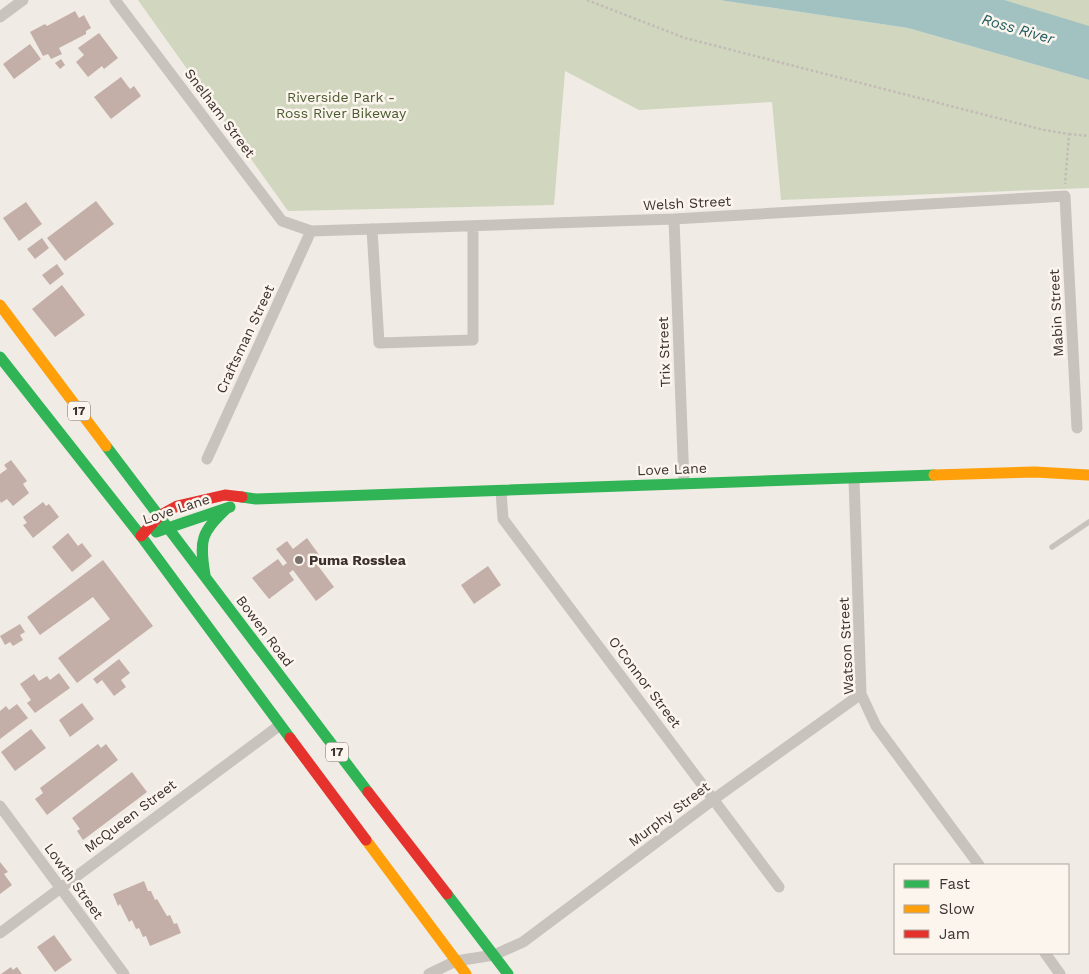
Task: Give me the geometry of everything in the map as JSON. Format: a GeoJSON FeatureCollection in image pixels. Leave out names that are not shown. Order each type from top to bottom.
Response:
{"type":"FeatureCollection","features":[{"type":"Feature","properties":{"kind":"main road","name":"Bowen Road"},"geometry":{"type":"LineString","coordinates":[[0,305],[206,579],[508,974]]}},
{"type":"Feature","properties":{"kind":"main road","name":"17"},"geometry":{"type":"LineString","coordinates":[[0,357],[141,536],[466,974]]}},
{"type":"Feature","properties":{"kind":"main road"},"geometry":{"type":"LineString","coordinates":[[1089,470],[1089,476]]}},
{"type":"Feature","properties":{"kind":"main road","name":"Love Lane"},"geometry":{"type":"LineString","coordinates":[[141,536],[159,516],[177,506],[225,495],[256,499],[1035,472],[1089,476]]}},
{"type":"Feature","properties":{"kind":"main road","name":"Love Lane"},"geometry":{"type":"LineString","coordinates":[[141,536],[256,499]]}},
{"type":"Feature","properties":{"kind":"main road"},"geometry":{"type":"LineString","coordinates":[[206,579],[201,555],[201,539],[211,523],[227,508]]}},
{"type":"Feature","properties":{"kind":"street"},"geometry":{"type":"LineString","coordinates":[[0,17],[23,0]]}},
{"type":"Feature","properties":{"kind":"street","name":"Snelham Street"},"geometry":{"type":"LineString","coordinates":[[115,0],[282,221],[311,231]]}},
{"type":"Feature","properties":{"kind":"street","name":"Welsh Street"},"geometry":{"type":"LineString","coordinates":[[311,231],[674,219],[1064,196]]}},
{"type":"Feature","properties":{"kind":"street","name":"Mabin Street"},"geometry":{"type":"LineString","coordinates":[[1064,196],[1078,428]]}},
{"type":"Feature","properties":{"kind":"street","name":"Trix Street"},"geometry":{"type":"LineString","coordinates":[[674,219],[684,483]]}},
{"type":"Feature","properties":{"kind":"street"},"geometry":{"type":"LineString","coordinates":[[372,229],[379,343],[474,340],[473,226]]}},
{"type":"Feature","properties":{"kind":"street","name":"Craftsman Street"},"geometry":{"type":"LineString","coordinates":[[207,458],[311,231]]}},
{"type":"Feature","properties":{"kind":"street","name":"Watson Street"},"geometry":{"type":"LineString","coordinates":[[854,478],[861,694],[876,726],[979,864]]}},
{"type":"Feature","properties":{"kind":"street","name":"O'Connor Street"},"geometry":{"type":"LineString","coordinates":[[501,490],[503,519],[779,887]]}},
{"type":"Feature","properties":{"kind":"street","name":"Murphy Street"},"geometry":{"type":"LineString","coordinates":[[428,974],[456,961],[494,955],[523,942],[714,799],[861,694]]}},
{"type":"Feature","properties":{"kind":"street","name":"McQueen Street"},"geometry":{"type":"LineString","coordinates":[[0,933],[280,725]]}},
{"type":"Feature","properties":{"kind":"street","name":"Lowth Street"},"geometry":{"type":"LineString","coordinates":[[0,806],[124,974]]}},
{"type":"Feature","properties":{"kind":"street"},"geometry":{"type":"LineString","coordinates":[[1046,954],[1060,974]]}},
{"type":"Feature","properties":{"kind":"lane"},"geometry":{"type":"LineString","coordinates":[[1052,547],[1089,522]]}},
{"type":"Feature","properties":{"kind":"path"},"geometry":{"type":"LineString","coordinates":[[587,0],[685,38],[1044,130],[1089,136]]}},
{"type":"Feature","properties":{"kind":"path"},"geometry":{"type":"LineString","coordinates":[[1064,196],[1069,134]]}},
{"type":"Feature","properties":{"kind":"green space","name":"Riverside Park - Ross River Bikeway"},"geometry":{"type":"Polygon","coordinates":[[[138,0],[719,0],[908,28],[1089,80],[1089,188],[781,200],[772,102],[639,110],[565,71],[554,205],[288,211],[138,0]]]}},
{"type":"Feature","properties":{"kind":"green space"},"geometry":{"type":"Polygon","coordinates":[[[994,0],[1089,0],[1089,26],[1087,26],[994,0]]]}},
{"type":"Feature","properties":{"kind":"water","name":"Ross River"},"geometry":{"type":"Polygon","coordinates":[[[719,0],[1004,0],[1089,26],[1089,80],[908,28],[719,0]]]}},
{"type":"Feature","properties":{"kind":"building"},"geometry":{"type":"Polygon","coordinates":[[[75,11],[79,18],[84,15],[91,28],[86,31],[86,34],[59,48],[62,54],[51,59],[48,54],[43,56],[30,32],[45,24],[47,26],[75,11]]]}},
{"type":"Feature","properties":{"kind":"building"},"geometry":{"type":"Polygon","coordinates":[[[99,33],[118,58],[104,69],[102,66],[88,77],[76,62],[84,55],[78,48],[99,33]]]}},
{"type":"Feature","properties":{"kind":"building"},"geometry":{"type":"Polygon","coordinates":[[[30,44],[41,59],[14,79],[3,64],[30,44]]]}},
{"type":"Feature","properties":{"kind":"building"},"geometry":{"type":"Polygon","coordinates":[[[61,59],[65,65],[60,69],[55,63],[61,59]]]}},
{"type":"Feature","properties":{"kind":"building"},"geometry":{"type":"Polygon","coordinates":[[[121,77],[130,89],[134,86],[141,96],[111,119],[94,97],[121,77]]]}},
{"type":"Feature","properties":{"kind":"building"},"geometry":{"type":"Polygon","coordinates":[[[96,201],[114,224],[65,261],[47,238],[96,201]]]}},
{"type":"Feature","properties":{"kind":"building"},"geometry":{"type":"Polygon","coordinates":[[[26,202],[42,224],[19,241],[3,218],[26,202]]]}},
{"type":"Feature","properties":{"kind":"building"},"geometry":{"type":"Polygon","coordinates":[[[42,238],[49,248],[35,259],[27,249],[42,238]]]}},
{"type":"Feature","properties":{"kind":"building"},"geometry":{"type":"Polygon","coordinates":[[[57,264],[64,274],[50,285],[42,275],[57,264]]]}},
{"type":"Feature","properties":{"kind":"building"},"geometry":{"type":"Polygon","coordinates":[[[62,285],[85,315],[55,337],[32,309],[62,285]]]}},
{"type":"Feature","properties":{"kind":"building"},"geometry":{"type":"Polygon","coordinates":[[[11,460],[27,481],[23,484],[29,493],[13,506],[7,499],[1,503],[0,501],[0,474],[7,469],[4,465],[11,460]]]}},
{"type":"Feature","properties":{"kind":"building"},"geometry":{"type":"Polygon","coordinates":[[[43,502],[46,506],[49,504],[59,517],[33,538],[23,525],[27,523],[23,517],[43,502]]]}},
{"type":"Feature","properties":{"kind":"building"},"geometry":{"type":"Polygon","coordinates":[[[68,533],[78,546],[82,543],[92,556],[72,572],[52,547],[68,533]]]}},
{"type":"Feature","properties":{"kind":"building"},"geometry":{"type":"Polygon","coordinates":[[[307,538],[322,559],[316,563],[334,587],[316,601],[293,570],[289,573],[294,580],[269,599],[252,578],[278,559],[283,566],[287,563],[276,549],[287,541],[293,549],[307,538]]]}},
{"type":"Feature","properties":{"kind":"building"},"geometry":{"type":"Polygon","coordinates":[[[103,560],[153,626],[77,683],[58,658],[110,619],[93,597],[40,635],[27,617],[103,560]]]}},
{"type":"Feature","properties":{"kind":"building"},"geometry":{"type":"Polygon","coordinates":[[[488,566],[501,585],[474,604],[461,585],[488,566]]]}},
{"type":"Feature","properties":{"kind":"building"},"geometry":{"type":"Polygon","coordinates":[[[20,624],[25,632],[20,635],[23,640],[13,646],[10,642],[5,645],[0,636],[20,624]]]}},
{"type":"Feature","properties":{"kind":"building"},"geometry":{"type":"Polygon","coordinates":[[[119,659],[130,673],[121,680],[126,687],[114,696],[102,680],[97,684],[93,679],[119,659]]]}},
{"type":"Feature","properties":{"kind":"building"},"geometry":{"type":"Polygon","coordinates":[[[59,673],[70,688],[35,713],[27,703],[31,700],[20,684],[34,674],[39,681],[47,676],[50,680],[59,673]]]}},
{"type":"Feature","properties":{"kind":"building"},"geometry":{"type":"Polygon","coordinates":[[[82,703],[94,719],[70,737],[59,720],[82,703]]]}},
{"type":"Feature","properties":{"kind":"building"},"geometry":{"type":"Polygon","coordinates":[[[17,704],[28,718],[0,739],[0,711],[6,706],[9,710],[17,704]]]}},
{"type":"Feature","properties":{"kind":"building"},"geometry":{"type":"Polygon","coordinates":[[[31,729],[46,748],[15,771],[1,752],[31,729]]]}},
{"type":"Feature","properties":{"kind":"building"},"geometry":{"type":"Polygon","coordinates":[[[98,744],[101,748],[106,744],[118,760],[47,815],[35,799],[43,793],[40,788],[98,744]]]}},
{"type":"Feature","properties":{"kind":"building"},"geometry":{"type":"Polygon","coordinates":[[[132,772],[147,792],[83,840],[77,831],[80,829],[72,818],[132,772]]]}},
{"type":"Feature","properties":{"kind":"building"},"geometry":{"type":"Polygon","coordinates":[[[0,862],[8,872],[4,874],[12,885],[0,894],[0,862]]]}},
{"type":"Feature","properties":{"kind":"building"},"geometry":{"type":"Polygon","coordinates":[[[144,881],[148,891],[151,891],[167,916],[170,915],[174,924],[177,923],[181,933],[150,946],[146,936],[143,937],[139,928],[136,929],[132,920],[129,922],[120,904],[118,906],[113,894],[144,881]]]}},
{"type":"Feature","properties":{"kind":"building"},"geometry":{"type":"Polygon","coordinates":[[[54,935],[72,960],[55,972],[37,947],[54,935]]]}},
{"type":"Feature","properties":{"kind":"building"},"geometry":{"type":"Polygon","coordinates":[[[11,967],[13,970],[17,967],[22,974],[1,974],[11,967]]]}},
{"type":"Feature","properties":{"kind":"traffic: fast"},"geometry":{"type":"LineString","coordinates":[[0,357],[141,536],[290,738]]}},
{"type":"Feature","properties":{"kind":"traffic: fast"},"geometry":{"type":"LineString","coordinates":[[106,446],[368,792]]}},
{"type":"Feature","properties":{"kind":"traffic: fast"},"geometry":{"type":"LineString","coordinates":[[242,497],[256,499],[934,475]]}},
{"type":"Feature","properties":{"kind":"traffic: fast"},"geometry":{"type":"LineString","coordinates":[[156,532],[230,507]]}},
{"type":"Feature","properties":{"kind":"traffic: fast"},"geometry":{"type":"LineString","coordinates":[[205,575],[202,553],[204,537],[212,524],[227,508]]}},
{"type":"Feature","properties":{"kind":"traffic: fast"},"geometry":{"type":"LineString","coordinates":[[447,894],[508,974]]}},
{"type":"Feature","properties":{"kind":"traffic: slow"},"geometry":{"type":"LineString","coordinates":[[0,305],[106,446]]}},
{"type":"Feature","properties":{"kind":"traffic: slow"},"geometry":{"type":"LineString","coordinates":[[934,475],[1035,472],[1088,475]]}},
{"type":"Feature","properties":{"kind":"traffic: slow"},"geometry":{"type":"LineString","coordinates":[[366,840],[466,974]]}},
{"type":"Feature","properties":{"kind":"traffic: jam"},"geometry":{"type":"LineString","coordinates":[[141,536],[159,516],[177,506],[225,495],[242,497]]}},
{"type":"Feature","properties":{"kind":"traffic: jam"},"geometry":{"type":"LineString","coordinates":[[290,738],[366,840]]}},
{"type":"Feature","properties":{"kind":"traffic: jam"},"geometry":{"type":"LineString","coordinates":[[368,792],[447,894]]}},
{"type":"Feature","properties":{"kind":"place","name":"Puma Rosslea"},"geometry":{"type":"Point","coordinates":[299,560]}}]}
